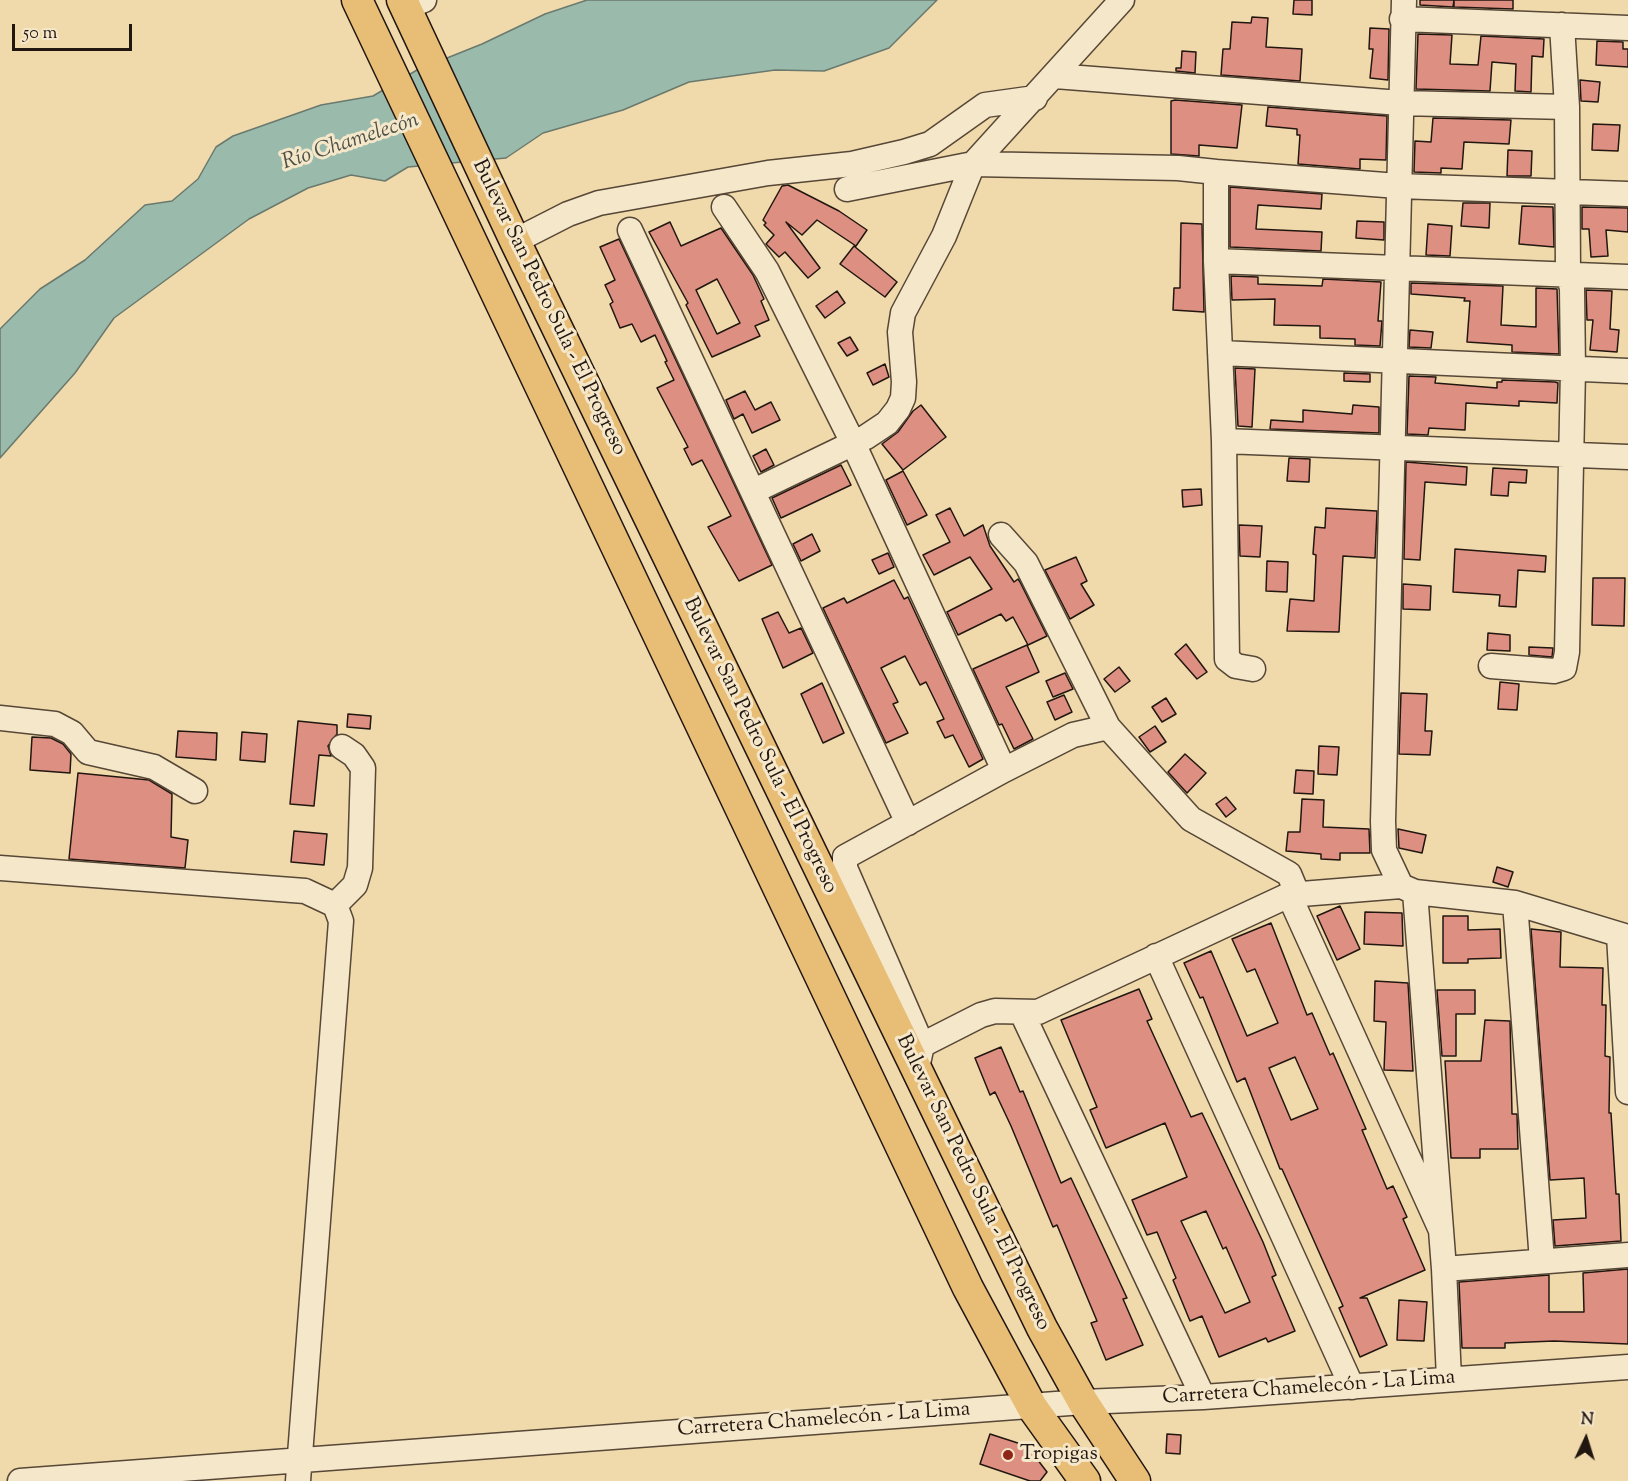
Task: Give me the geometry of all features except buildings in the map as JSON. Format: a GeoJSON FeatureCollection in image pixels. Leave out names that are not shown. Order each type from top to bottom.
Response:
{"type":"FeatureCollection","features":[{"type":"Feature","properties":{"kind":"main road","name":"Bulevar San Pedro Sula - El Progreso"},"geometry":{"type":"LineString","coordinates":[[357,0],[968,1288],[1032,1407],[1085,1481]]}},
{"type":"Feature","properties":{"kind":"main road","name":"Bulevar San Pedro Sula - El Progreso"},"geometry":{"type":"LineString","coordinates":[[411,9],[510,230],[919,1058],[1042,1328],[1083,1402],[1135,1481]]}},
{"type":"Feature","properties":{"kind":"street"},"geometry":{"type":"LineString","coordinates":[[754,491],[853,443],[886,423],[903,398],[900,323],[903,313],[944,236],[973,164],[1122,0]]}},
{"type":"Feature","properties":{"kind":"street"},"geometry":{"type":"LineString","coordinates":[[1449,1379],[1444,1269],[1408,889],[1384,850],[1383,821],[1403,9],[1562,25],[1628,28]]}},
{"type":"Feature","properties":{"kind":"street"},"geometry":{"type":"LineString","coordinates":[[1491,666],[1554,671],[1563,668],[1567,652],[1573,370],[1572,288],[1568,274],[1567,107],[1562,25]]}},
{"type":"Feature","properties":{"kind":"street"},"geometry":{"type":"LineString","coordinates":[[1055,76],[1400,103],[1567,107]]}},
{"type":"Feature","properties":{"kind":"street"},"geometry":{"type":"LineString","coordinates":[[510,230],[599,203],[768,173],[852,164],[904,153],[930,144],[985,105],[1035,98]]}},
{"type":"Feature","properties":{"kind":"street"},"geometry":{"type":"LineString","coordinates":[[847,189],[973,164],[1167,167],[1398,186],[1567,194],[1628,194]]}},
{"type":"Feature","properties":{"kind":"street"},"geometry":{"type":"LineString","coordinates":[[1216,172],[1216,261],[1224,441],[1227,659],[1236,666],[1253,669]]}},
{"type":"Feature","properties":{"kind":"street"},"geometry":{"type":"LineString","coordinates":[[724,207],[767,271],[853,443],[1004,770]]}},
{"type":"Feature","properties":{"kind":"street"},"geometry":{"type":"LineString","coordinates":[[630,230],[908,823]]}},
{"type":"Feature","properties":{"kind":"street"},"geometry":{"type":"LineString","coordinates":[[1216,261],[1628,277]]}},
{"type":"Feature","properties":{"kind":"street"},"geometry":{"type":"LineString","coordinates":[[1220,353],[1628,371]]}},
{"type":"Feature","properties":{"kind":"street"},"geometry":{"type":"LineString","coordinates":[[1224,441],[1628,457]]}},
{"type":"Feature","properties":{"kind":"street"},"geometry":{"type":"LineString","coordinates":[[1001,535],[1026,563],[1108,727],[1191,819],[1289,874],[1294,886],[1289,896]]}},
{"type":"Feature","properties":{"kind":"street"},"geometry":{"type":"LineString","coordinates":[[0,718],[55,724],[72,733],[88,752],[154,767],[195,790]]}},
{"type":"Feature","properties":{"kind":"street"},"geometry":{"type":"LineString","coordinates":[[1108,727],[1074,735],[854,850],[844,858],[845,868],[919,1058],[981,1015],[995,1011],[1038,1012],[1289,896],[1408,889],[1515,903],[1623,936],[1628,1092]]}},
{"type":"Feature","properties":{"kind":"street"},"geometry":{"type":"LineString","coordinates":[[335,905],[356,885],[360,868],[363,768],[354,755],[342,747]]}},
{"type":"Feature","properties":{"kind":"street"},"geometry":{"type":"LineString","coordinates":[[0,868],[305,891],[335,905],[341,921],[299,1470]]}},
{"type":"Feature","properties":{"kind":"street"},"geometry":{"type":"LineString","coordinates":[[1289,896],[1440,1228]]}},
{"type":"Feature","properties":{"kind":"street"},"geometry":{"type":"LineString","coordinates":[[1515,903],[1542,1261]]}},
{"type":"Feature","properties":{"kind":"street"},"geometry":{"type":"LineString","coordinates":[[1156,956],[1352,1387]]}},
{"type":"Feature","properties":{"kind":"street"},"geometry":{"type":"LineString","coordinates":[[1022,1013],[1203,1397]]}},
{"type":"Feature","properties":{"kind":"street"},"geometry":{"type":"LineString","coordinates":[[1444,1269],[1628,1256]]}},
{"type":"Feature","properties":{"kind":"street","name":"Carretera Chamelecón - La Lima"},"geometry":{"type":"LineString","coordinates":[[20,1481],[299,1470],[1083,1402],[1203,1397],[1628,1367]]}},
{"type":"Feature","properties":{"kind":"water","name":"Río Chamelecón"},"geometry":{"type":"Polygon","coordinates":[[[587,0],[937,0],[889,48],[824,71],[775,70],[689,82],[623,110],[543,133],[506,158],[408,167],[385,181],[351,175],[308,188],[249,219],[114,318],[75,373],[0,458],[0,329],[40,289],[85,260],[145,205],[172,201],[198,179],[216,147],[233,136],[321,105],[373,96],[417,70],[482,44],[545,14],[587,0]]]}},
{"type":"Feature","properties":{"kind":"place","name":"Tropigas"},"geometry":{"type":"Point","coordinates":[1008,1455]}}]}
